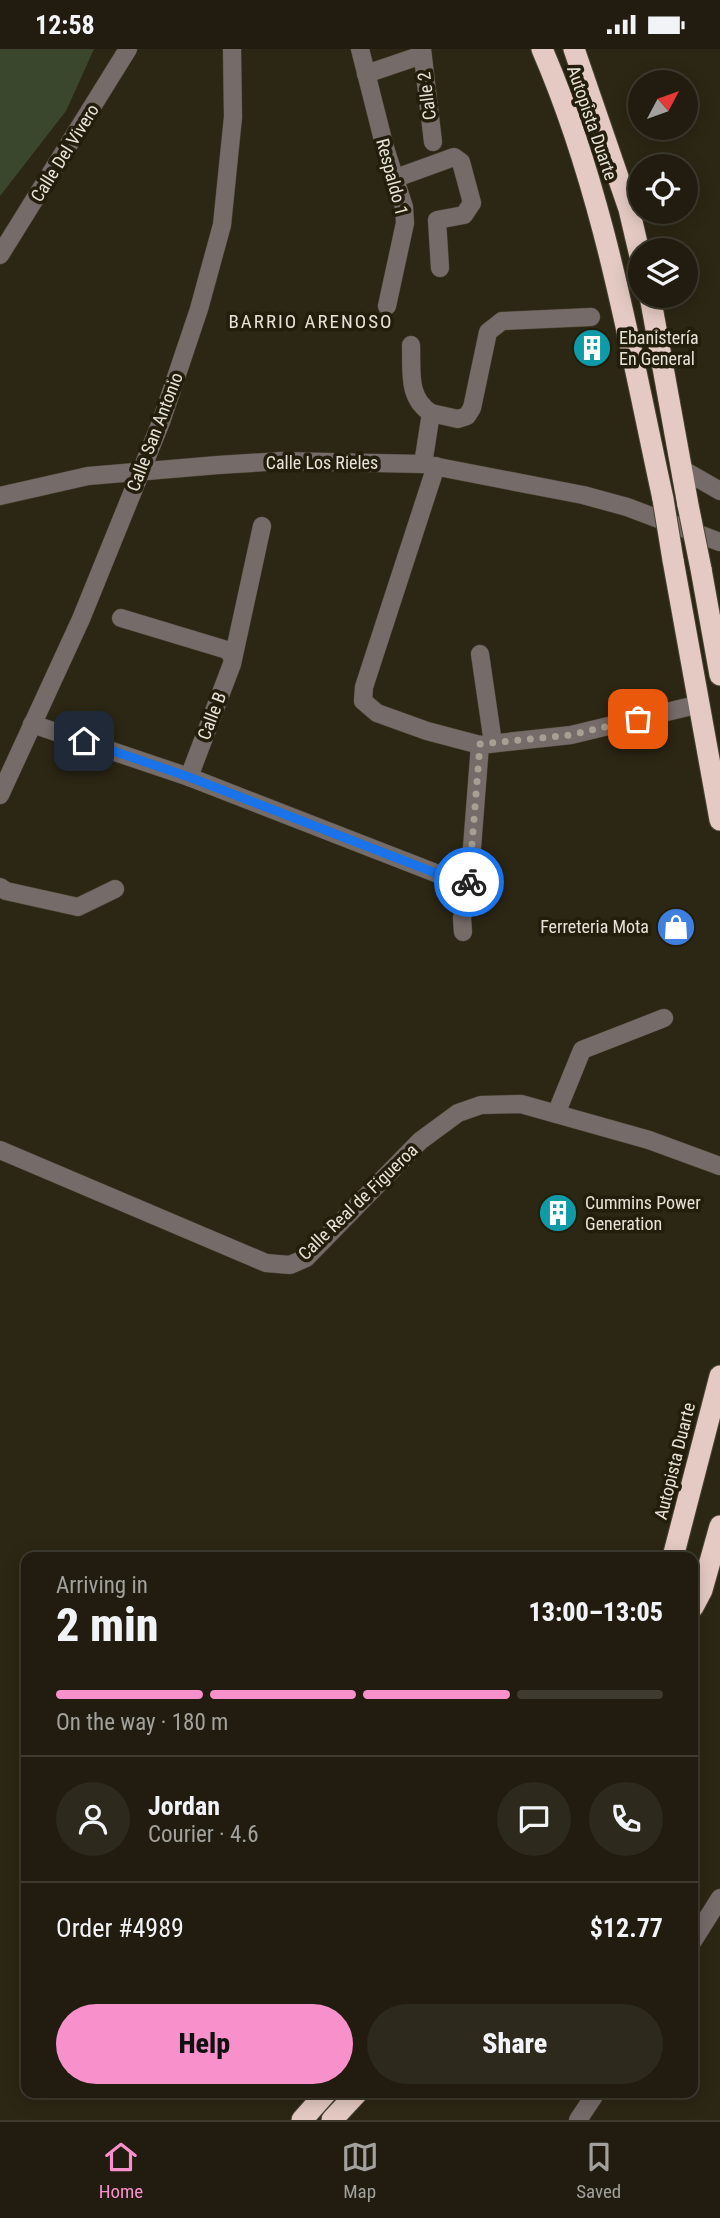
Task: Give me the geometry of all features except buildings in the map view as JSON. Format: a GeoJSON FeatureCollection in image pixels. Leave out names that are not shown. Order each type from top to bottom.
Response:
{"type":"FeatureCollection","features":[{"type":"Feature","properties":{"kind":"highway","name":"Autopista Duarte"},"geometry":{"type":"LineString","coordinates":[[542,49],[579,144],[603,233],[663,499],[699,704]]}},
{"type":"Feature","properties":{"kind":"highway","name":"Autopista Duarte"},"geometry":{"type":"LineString","coordinates":[[574,49],[629,209],[636,238]]}},
{"type":"Feature","properties":{"kind":"highway"},"geometry":{"type":"LineString","coordinates":[[652,308],[720,675]]}},
{"type":"Feature","properties":{"kind":"highway"},"geometry":{"type":"LineString","coordinates":[[699,704],[720,820]]}},
{"type":"Feature","properties":{"kind":"highway","name":"Autopista Duarte"},"geometry":{"type":"LineString","coordinates":[[674,1552],[720,1376]]}},
{"type":"Feature","properties":{"kind":"highway"},"geometry":{"type":"LineString","coordinates":[[698,1598],[720,1526]]}},
{"type":"Feature","properties":{"kind":"highway"},"geometry":{"type":"LineString","coordinates":[[302,2120],[322,2098]]}},
{"type":"Feature","properties":{"kind":"highway"},"geometry":{"type":"LineString","coordinates":[[342,2117],[354,2098]]}},
{"type":"Feature","properties":{"kind":"street","name":"Calle Del Vivero"},"geometry":{"type":"LineString","coordinates":[[0,255],[128,49]]}},
{"type":"Feature","properties":{"kind":"street","name":"Calle San Antonio"},"geometry":{"type":"LineString","coordinates":[[0,795],[81,619],[166,409],[222,225],[233,117],[232,49]]}},
{"type":"Feature","properties":{"kind":"street","name":"Respaldo 1"},"geometry":{"type":"LineString","coordinates":[[360,49],[385,148],[404,207],[405,223],[387,306]]}},
{"type":"Feature","properties":{"kind":"street"},"geometry":{"type":"LineString","coordinates":[[366,75],[422,52]]}},
{"type":"Feature","properties":{"kind":"street","name":"Calle 2"},"geometry":{"type":"LineString","coordinates":[[422,52],[433,142]]}},
{"type":"Feature","properties":{"kind":"street"},"geometry":{"type":"LineString","coordinates":[[396,178],[454,157],[461,162],[472,203],[464,215],[437,220],[440,268]]}},
{"type":"Feature","properties":{"kind":"street"},"geometry":{"type":"LineString","coordinates":[[411,345],[414,395],[420,406],[430,413],[458,419],[467,416],[472,408],[488,332],[494,325],[502,321],[591,317]]}},
{"type":"Feature","properties":{"kind":"street"},"geometry":{"type":"LineString","coordinates":[[430,413],[430,465],[364,687],[363,701],[377,713],[427,731],[486,744],[571,735],[699,704]]}},
{"type":"Feature","properties":{"kind":"street","name":"Calle Los Rieles"},"geometry":{"type":"LineString","coordinates":[[0,496],[88,476],[282,461],[430,465],[583,495],[641,512],[720,542]]}},
{"type":"Feature","properties":{"kind":"street"},"geometry":{"type":"LineString","coordinates":[[680,468],[720,491]]}},
{"type":"Feature","properties":{"kind":"street","name":"Calle B"},"geometry":{"type":"LineString","coordinates":[[189,777],[240,637],[262,526]]}},
{"type":"Feature","properties":{"kind":"street"},"geometry":{"type":"LineString","coordinates":[[121,618],[227,650],[232,656]]}},
{"type":"Feature","properties":{"kind":"street"},"geometry":{"type":"LineString","coordinates":[[463,932],[462,918],[469,886],[486,744],[480,654]]}},
{"type":"Feature","properties":{"kind":"street"},"geometry":{"type":"LineString","coordinates":[[32,724],[189,777],[469,886]]}},
{"type":"Feature","properties":{"kind":"street"},"geometry":{"type":"LineString","coordinates":[[0,887],[6,891],[78,907],[115,889]]}},
{"type":"Feature","properties":{"kind":"street"},"geometry":{"type":"LineString","coordinates":[[556,1114],[582,1050],[664,1018]]}},
{"type":"Feature","properties":{"kind":"street","name":"Calle Real de Figueroa"},"geometry":{"type":"LineString","coordinates":[[0,1150],[266,1263],[290,1265],[306,1258],[420,1141],[458,1113],[481,1105],[521,1104],[649,1140],[720,1166]]}},
{"type":"Feature","properties":{"kind":"street"},"geometry":{"type":"LineString","coordinates":[[698,1933],[720,1898]]}},
{"type":"Feature","properties":{"kind":"street"},"geometry":{"type":"LineString","coordinates":[[579,2120],[593,2098]]}},
{"type":"Feature","properties":{"kind":"green space"},"geometry":{"type":"Polygon","coordinates":[[[0,49],[94,49],[66,111],[0,196],[0,49]]]}},
{"type":"Feature","properties":{"kind":"way so far"},"geometry":{"type":"LineString","coordinates":[[469,882],[480,744],[571,735],[638,719]]}},
{"type":"Feature","properties":{"kind":"place","name":"Ebanistería En General"},"geometry":{"type":"Point","coordinates":[592,348]}},
{"type":"Feature","properties":{"kind":"place","name":"Ferreteria Mota"},"geometry":{"type":"Point","coordinates":[676,927]}},
{"type":"Feature","properties":{"kind":"place","name":"Cummins Power Generation"},"geometry":{"type":"Point","coordinates":[558,1213]}},
{"type":"Feature","properties":{"kind":"district","name":"BARRIO ARENOSO"},"geometry":{"type":"Point","coordinates":[311,321]}},
{"type":"Feature","properties":{"kind":"route"},"geometry":{"type":"LineString","coordinates":[[84,741],[189,777],[351,843],[469,886],[469,882]]}}]}
